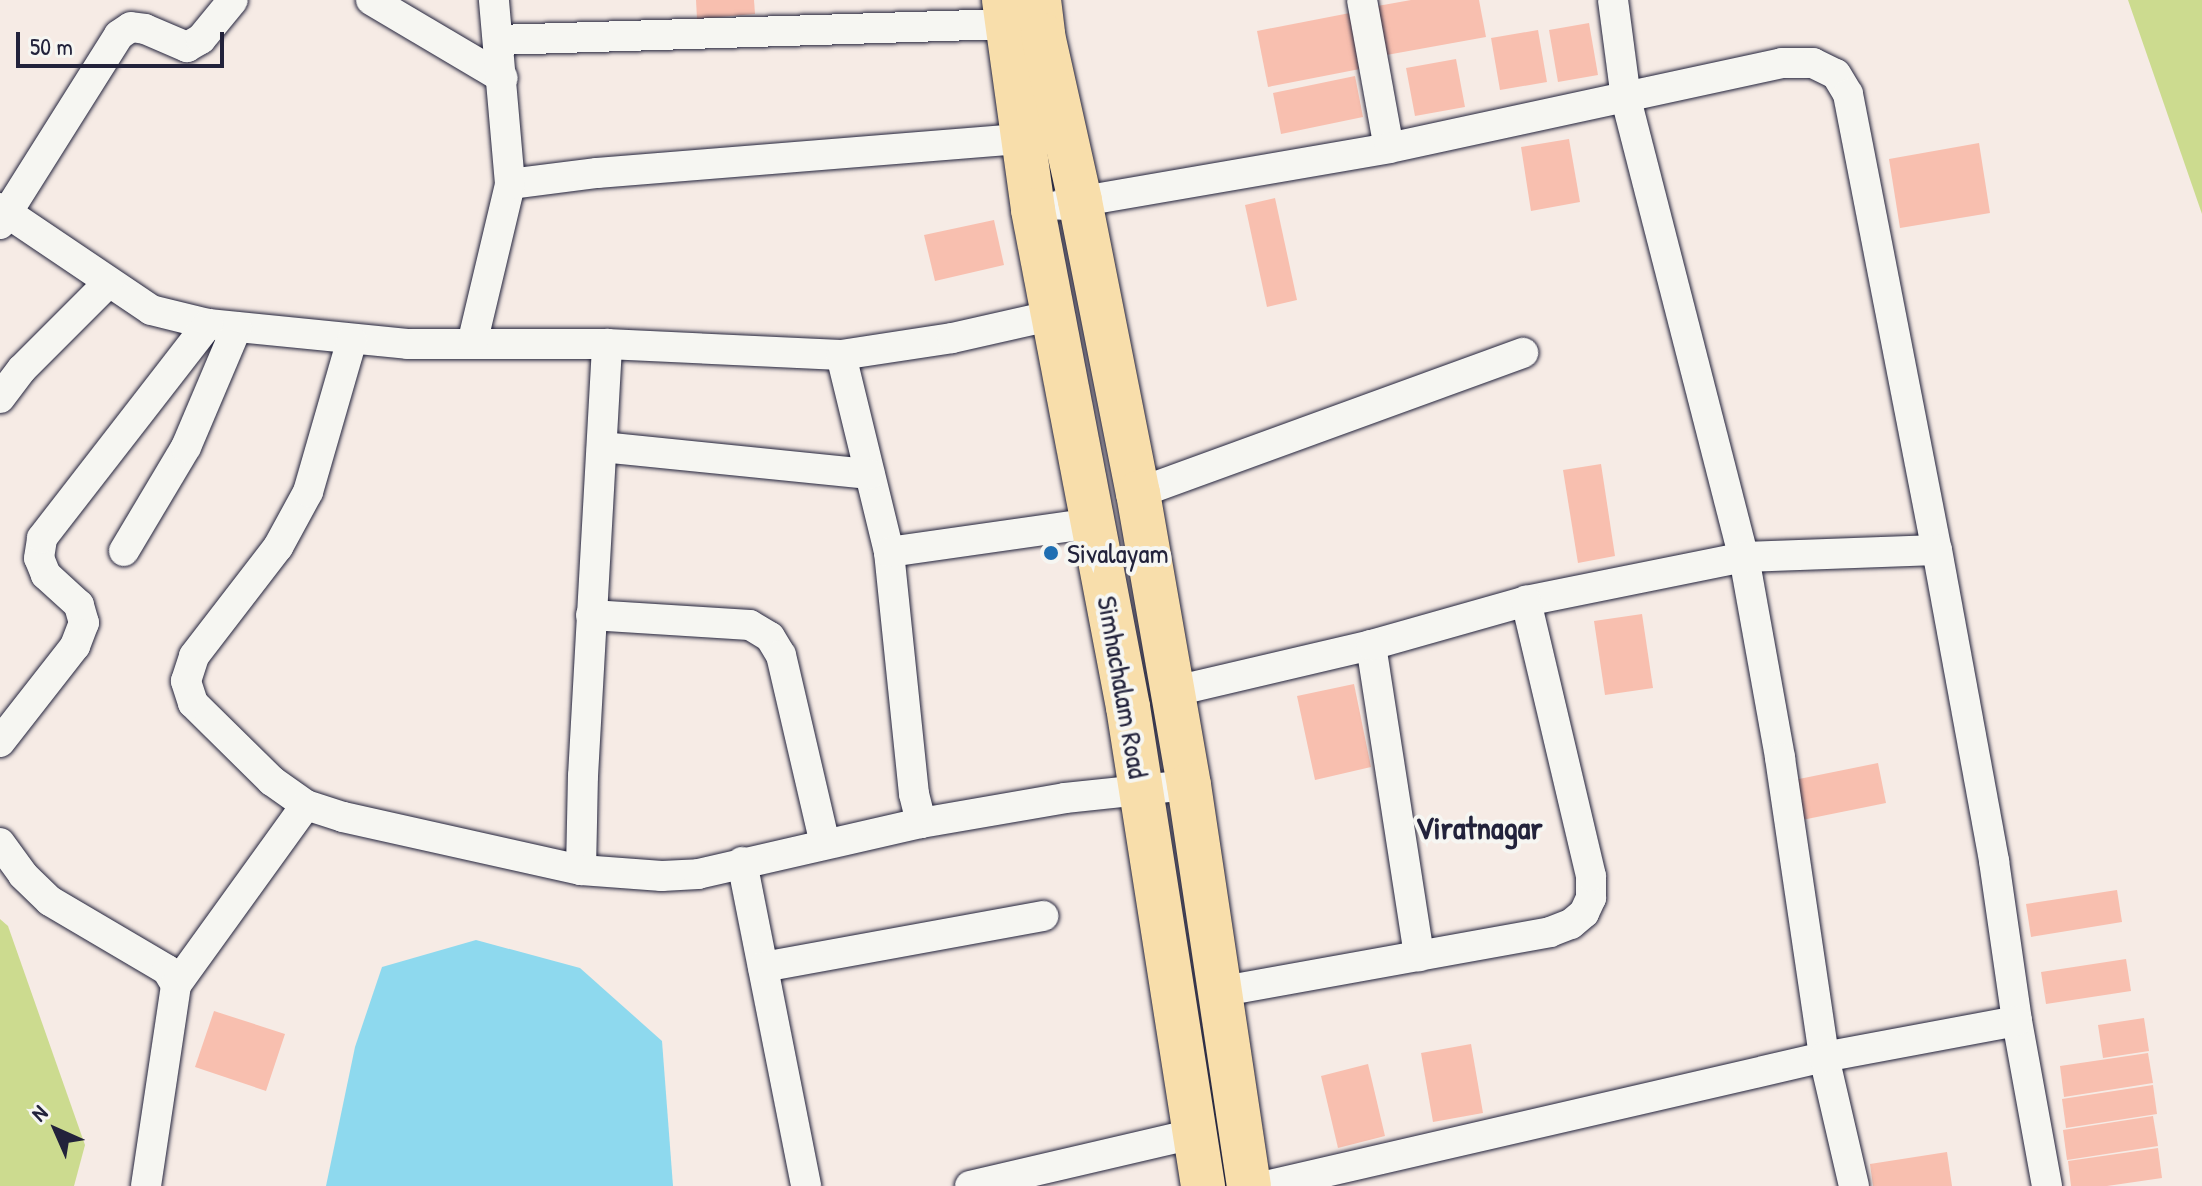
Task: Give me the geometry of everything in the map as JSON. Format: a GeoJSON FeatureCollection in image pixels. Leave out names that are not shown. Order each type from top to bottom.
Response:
{"type":"FeatureCollection","features":[{"type":"Feature","properties":{"kind":"main road","name":"Simhachalam Road"},"geometry":{"type":"LineString","coordinates":[[1017,8],[1023,139],[1033,210],[1140,788],[1203,1186]]}},
{"type":"Feature","properties":{"kind":"main road"},"geometry":{"type":"LineString","coordinates":[[1017,8],[1043,35],[1080,201],[1138,493],[1189,785],[1249,1186]]}},
{"type":"Feature","properties":{"kind":"street"},"geometry":{"type":"LineString","coordinates":[[233,0],[201,39],[187,47],[145,29],[131,27],[119,35],[3,215],[151,310],[222,326],[352,340],[607,344],[841,355],[952,338],[1054,315]]}},
{"type":"Feature","properties":{"kind":"street"},"geometry":{"type":"LineString","coordinates":[[371,0],[503,78]]}},
{"type":"Feature","properties":{"kind":"street"},"geometry":{"type":"LineString","coordinates":[[472,344],[510,184],[494,0]]}},
{"type":"Feature","properties":{"kind":"street"},"geometry":{"type":"LineString","coordinates":[[1362,0],[1389,148]]}},
{"type":"Feature","properties":{"kind":"street"},"geometry":{"type":"LineString","coordinates":[[1613,0],[1626,99],[1744,557],[1780,758],[1824,1057],[1854,1186]]}},
{"type":"Feature","properties":{"kind":"street"},"geometry":{"type":"LineString","coordinates":[[498,40],[1017,8]]}},
{"type":"Feature","properties":{"kind":"street"},"geometry":{"type":"LineString","coordinates":[[1033,210],[1389,148],[1782,63],[1813,63],[1836,74],[1848,94],[1937,550],[1994,861],[2017,1021],[2047,1186]]}},
{"type":"Feature","properties":{"kind":"street"},"geometry":{"type":"LineString","coordinates":[[510,184],[597,173],[1023,139]]}},
{"type":"Feature","properties":{"kind":"street"},"geometry":{"type":"LineString","coordinates":[[0,398],[22,369],[108,283]]}},
{"type":"Feature","properties":{"kind":"street"},"geometry":{"type":"LineString","coordinates":[[124,551],[186,447],[222,326]]}},
{"type":"Feature","properties":{"kind":"street"},"geometry":{"type":"LineString","coordinates":[[0,742],[75,646],[84,623],[79,605],[46,575],[39,558],[42,538],[222,326]]}},
{"type":"Feature","properties":{"kind":"street"},"geometry":{"type":"LineString","coordinates":[[352,340],[308,492],[278,547],[194,656],[186,681],[193,703],[272,781],[306,805],[343,817],[581,870],[662,876],[698,874],[921,823],[1140,788],[1189,785]]}},
{"type":"Feature","properties":{"kind":"street"},"geometry":{"type":"LineString","coordinates":[[581,870],[591,615],[607,344]]}},
{"type":"Feature","properties":{"kind":"street"},"geometry":{"type":"LineString","coordinates":[[1138,493],[1523,353]]}},
{"type":"Feature","properties":{"kind":"street"},"geometry":{"type":"LineString","coordinates":[[841,355],[889,552],[914,794],[921,823]]}},
{"type":"Feature","properties":{"kind":"street"},"geometry":{"type":"LineString","coordinates":[[602,447],[870,474]]}},
{"type":"Feature","properties":{"kind":"street"},"geometry":{"type":"LineString","coordinates":[[889,552],[1093,523]]}},
{"type":"Feature","properties":{"kind":"street"},"geometry":{"type":"LineString","coordinates":[[1171,692],[1371,645],[1526,601],[1744,557],[1937,550]]}},
{"type":"Feature","properties":{"kind":"street"},"geometry":{"type":"LineString","coordinates":[[1218,992],[1550,932],[1571,924],[1584,913],[1591,898],[1591,876],[1526,601]]}},
{"type":"Feature","properties":{"kind":"street"},"geometry":{"type":"LineString","coordinates":[[591,615],[750,625],[770,637],[781,655],[825,844]]}},
{"type":"Feature","properties":{"kind":"street"},"geometry":{"type":"LineString","coordinates":[[1371,645],[1419,956]]}},
{"type":"Feature","properties":{"kind":"street"},"geometry":{"type":"LineString","coordinates":[[146,1186],[176,985],[306,805]]}},
{"type":"Feature","properties":{"kind":"street"},"geometry":{"type":"LineString","coordinates":[[0,843],[23,875],[50,901],[167,970],[176,985]]}},
{"type":"Feature","properties":{"kind":"street"},"geometry":{"type":"LineString","coordinates":[[742,862],[806,1186]]}},
{"type":"Feature","properties":{"kind":"street"},"geometry":{"type":"LineString","coordinates":[[763,967],[1043,916]]}},
{"type":"Feature","properties":{"kind":"street"},"geometry":{"type":"LineString","coordinates":[[1265,1186],[1824,1057],[2017,1021]]}},
{"type":"Feature","properties":{"kind":"street"},"geometry":{"type":"LineString","coordinates":[[970,1186],[1194,1134]]}},
{"type":"Feature","properties":{"kind":"green space"},"geometry":{"type":"Polygon","coordinates":[[[2128,0],[2202,0],[2202,214],[2128,0]]]}},
{"type":"Feature","properties":{"kind":"green space"},"geometry":{"type":"Polygon","coordinates":[[[0,919],[8,926],[85,1145],[74,1186],[0,1186],[0,919]]]}},
{"type":"Feature","properties":{"kind":"water"},"geometry":{"type":"Polygon","coordinates":[[[476,940],[580,968],[662,1041],[673,1186],[326,1186],[355,1047],[382,967],[476,940]]]}},
{"type":"Feature","properties":{"kind":"building"},"geometry":{"type":"Polygon","coordinates":[[[696,0],[754,0],[755,14],[697,19],[696,0]]]}},
{"type":"Feature","properties":{"kind":"building"},"geometry":{"type":"Polygon","coordinates":[[[1411,0],[1479,0],[1486,37],[1381,56],[1372,7],[1411,0]]]}},
{"type":"Feature","properties":{"kind":"building"},"geometry":{"type":"Polygon","coordinates":[[[1355,12],[1365,68],[1268,87],[1257,31],[1355,12]]]}},
{"type":"Feature","properties":{"kind":"building"},"geometry":{"type":"Polygon","coordinates":[[[1589,23],[1598,75],[1558,82],[1549,30],[1589,23]]]}},
{"type":"Feature","properties":{"kind":"building"},"geometry":{"type":"Polygon","coordinates":[[[1538,30],[1547,82],[1500,90],[1491,38],[1538,30]]]}},
{"type":"Feature","properties":{"kind":"building"},"geometry":{"type":"Polygon","coordinates":[[[1456,59],[1465,107],[1415,116],[1406,68],[1456,59]]]}},
{"type":"Feature","properties":{"kind":"building"},"geometry":{"type":"Polygon","coordinates":[[[1355,76],[1363,117],[1281,134],[1273,93],[1355,76]]]}},
{"type":"Feature","properties":{"kind":"building"},"geometry":{"type":"Polygon","coordinates":[[[1569,139],[1580,202],[1531,211],[1521,147],[1569,139]]]}},
{"type":"Feature","properties":{"kind":"building"},"geometry":{"type":"Polygon","coordinates":[[[1979,143],[1990,213],[1900,228],[1889,159],[1979,143]]]}},
{"type":"Feature","properties":{"kind":"building"},"geometry":{"type":"Polygon","coordinates":[[[1275,198],[1297,300],[1267,307],[1245,205],[1275,198]]]}},
{"type":"Feature","properties":{"kind":"building"},"geometry":{"type":"Polygon","coordinates":[[[994,220],[1004,265],[935,281],[924,235],[994,220]]]}},
{"type":"Feature","properties":{"kind":"building"},"geometry":{"type":"Polygon","coordinates":[[[1601,464],[1615,556],[1578,563],[1563,470],[1601,464]]]}},
{"type":"Feature","properties":{"kind":"building"},"geometry":{"type":"Polygon","coordinates":[[[1642,614],[1653,688],[1605,695],[1594,621],[1642,614]]]}},
{"type":"Feature","properties":{"kind":"building"},"geometry":{"type":"Polygon","coordinates":[[[1354,684],[1371,767],[1315,780],[1297,696],[1354,684]]]}},
{"type":"Feature","properties":{"kind":"building"},"geometry":{"type":"Polygon","coordinates":[[[1878,763],[1886,803],[1802,820],[1794,780],[1878,763]]]}},
{"type":"Feature","properties":{"kind":"building"},"geometry":{"type":"Polygon","coordinates":[[[2117,890],[2122,922],[2031,937],[2026,904],[2117,890]]]}},
{"type":"Feature","properties":{"kind":"building"},"geometry":{"type":"Polygon","coordinates":[[[2126,959],[2131,991],[2046,1004],[2041,972],[2126,959]]]}},
{"type":"Feature","properties":{"kind":"building"},"geometry":{"type":"Polygon","coordinates":[[[214,1011],[285,1034],[266,1091],[195,1067],[214,1011]]]}},
{"type":"Feature","properties":{"kind":"building"},"geometry":{"type":"Polygon","coordinates":[[[2144,1018],[2149,1051],[2103,1058],[2098,1025],[2144,1018]]]}},
{"type":"Feature","properties":{"kind":"building"},"geometry":{"type":"Polygon","coordinates":[[[1471,1044],[1483,1113],[1433,1122],[1421,1053],[1471,1044]]]}},
{"type":"Feature","properties":{"kind":"building"},"geometry":{"type":"Polygon","coordinates":[[[2148,1053],[2153,1083],[2064,1097],[2060,1066],[2148,1053]]]}},
{"type":"Feature","properties":{"kind":"building"},"geometry":{"type":"Polygon","coordinates":[[[1368,1064],[1385,1136],[1338,1148],[1321,1076],[1368,1064]]]}},
{"type":"Feature","properties":{"kind":"building"},"geometry":{"type":"Polygon","coordinates":[[[2153,1085],[2157,1114],[2066,1128],[2062,1099],[2153,1085]]]}},
{"type":"Feature","properties":{"kind":"building"},"geometry":{"type":"Polygon","coordinates":[[[2153,1116],[2158,1146],[2067,1160],[2063,1130],[2153,1116]]]}},
{"type":"Feature","properties":{"kind":"building"},"geometry":{"type":"Polygon","coordinates":[[[2158,1148],[2162,1178],[2107,1186],[2071,1186],[2068,1161],[2158,1148]]]}},
{"type":"Feature","properties":{"kind":"building"},"geometry":{"type":"Polygon","coordinates":[[[1947,1152],[1952,1186],[1873,1186],[1870,1164],[1947,1152]]]}},
{"type":"Feature","properties":{"kind":"place","name":"Sivalayam"},"geometry":{"type":"Point","coordinates":[1051,553]}},
{"type":"Feature","properties":{"kind":"district","name":"Viratnagar"},"geometry":{"type":"Point","coordinates":[1479,828]}}]}
